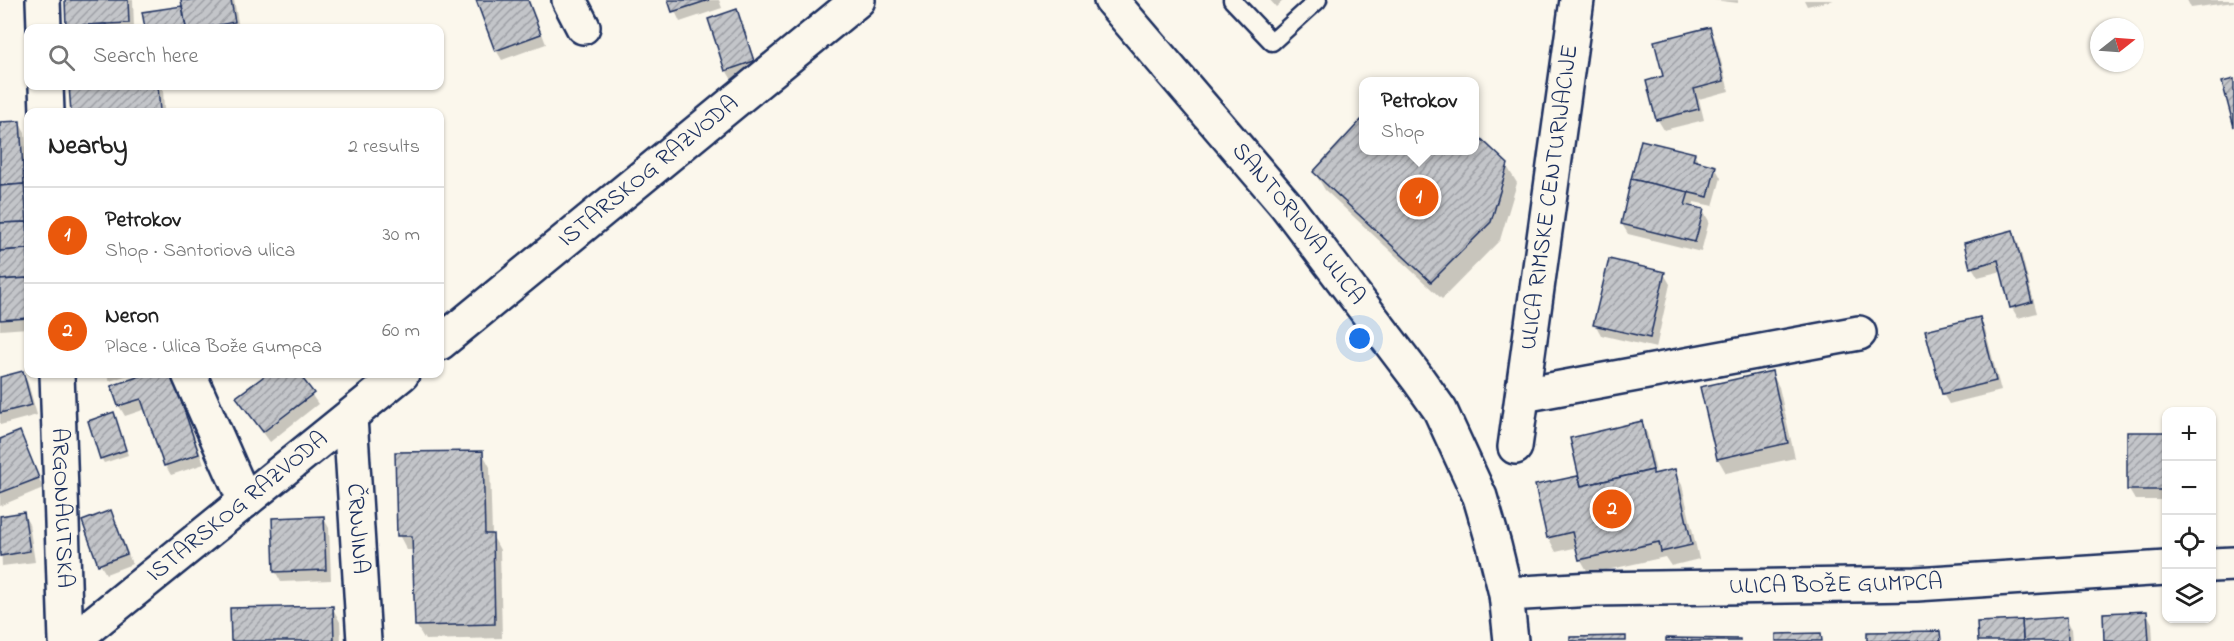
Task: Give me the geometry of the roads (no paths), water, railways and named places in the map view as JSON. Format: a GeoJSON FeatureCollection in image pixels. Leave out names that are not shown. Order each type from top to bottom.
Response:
{"type":"FeatureCollection","features":[{"type":"Feature","properties":{"kind":"street"},"geometry":{"type":"LineString","coordinates":[[43,0],[44,24]]}},
{"type":"Feature","properties":{"kind":"street","name":"ISTARSKOG RAZVODA"},"geometry":{"type":"LineString","coordinates":[[444,340],[858,0]]}},
{"type":"Feature","properties":{"kind":"street","name":"SANTORIOVA ULICA"},"geometry":{"type":"LineString","coordinates":[[1111,0],[1286,205],[1440,410],[1480,497],[1506,594]]}},
{"type":"Feature","properties":{"kind":"street","name":"ULICA RIMSKE CENTURIJACIJE"},"geometry":{"type":"LineString","coordinates":[[1515,447],[1577,0]]}},
{"type":"Feature","properties":{"kind":"street"},"geometry":{"type":"LineString","coordinates":[[46,90],[47,108]]}},
{"type":"Feature","properties":{"kind":"street"},"geometry":{"type":"LineString","coordinates":[[1523,395],[1859,333]]}},
{"type":"Feature","properties":{"kind":"street","name":"ARGONAUTSKA"},"geometry":{"type":"LineString","coordinates":[[57,378],[66,641]]}},
{"type":"Feature","properties":{"kind":"street"},"geometry":{"type":"LineString","coordinates":[[191,378],[245,501]]}},
{"type":"Feature","properties":{"kind":"street","name":"ISTARSKOG RAZVODA"},"geometry":{"type":"LineString","coordinates":[[72,641],[397,378]]}},
{"type":"Feature","properties":{"kind":"street","name":"ČRNJINA"},"geometry":{"type":"LineString","coordinates":[[350,417],[364,641]]}},
{"type":"Feature","properties":{"kind":"street"},"geometry":{"type":"LineString","coordinates":[[2216,565],[2234,564]]}},
{"type":"Feature","properties":{"kind":"street","name":"ULICA BOŽE GUMPCA"},"geometry":{"type":"LineString","coordinates":[[1506,594],[1605,589],[1916,584],[2162,568]]}},
{"type":"Feature","properties":{"kind":"street"},"geometry":{"type":"LineString","coordinates":[[1506,594],[1511,641]]}},
{"type":"Feature","properties":{"kind":"lane"},"geometry":{"type":"LineString","coordinates":[[1232,0],[1272,42],[1318,0]]}},
{"type":"Feature","properties":{"kind":"place","name":"Petrokov"},"geometry":{"type":"Point","coordinates":[1419,197]}},
{"type":"Feature","properties":{"kind":"place","name":"Neron"},"geometry":{"type":"Point","coordinates":[1612,509]}}]}
